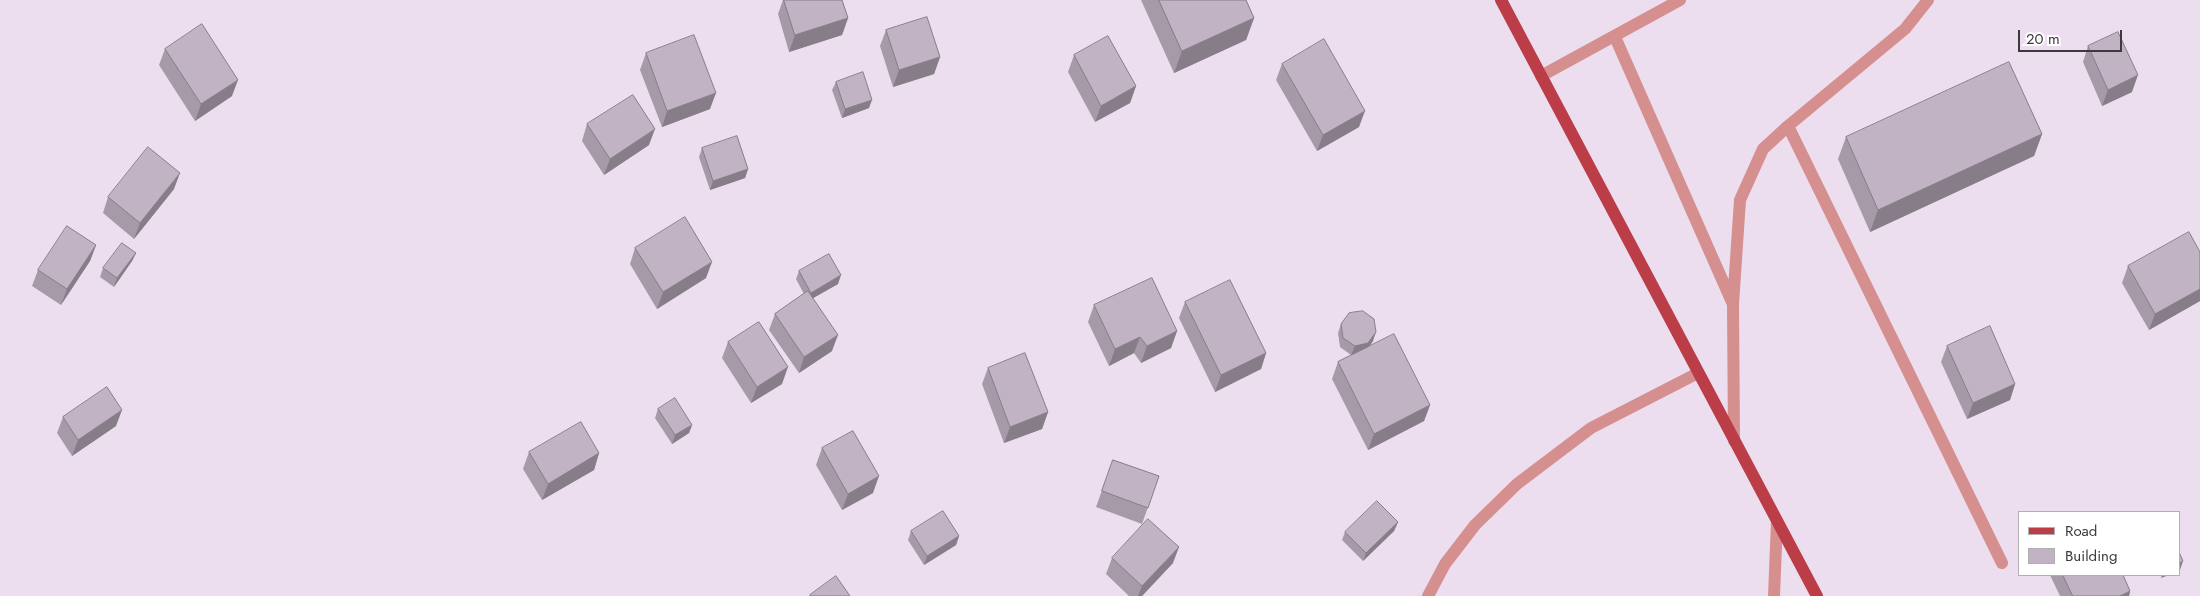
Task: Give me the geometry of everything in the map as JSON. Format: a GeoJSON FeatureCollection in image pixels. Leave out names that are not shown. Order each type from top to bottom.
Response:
{"type":"FeatureCollection","features":[{"type":"Feature","properties":{"kind":"main road"},"geometry":{"type":"LineString","coordinates":[[1501,0],[1817,596]]}},
{"type":"Feature","properties":{"kind":"street"},"geometry":{"type":"LineString","coordinates":[[1541,76],[1680,0]]}},
{"type":"Feature","properties":{"kind":"street"},"geometry":{"type":"LineString","coordinates":[[1734,441],[1733,304],[1740,200],[1764,149],[1788,126],[1905,29],[1928,0]]}},
{"type":"Feature","properties":{"kind":"street"},"geometry":{"type":"LineString","coordinates":[[1615,37],[1733,304]]}},
{"type":"Feature","properties":{"kind":"street"},"geometry":{"type":"LineString","coordinates":[[1788,126],[2002,563]]}},
{"type":"Feature","properties":{"kind":"street"},"geometry":{"type":"LineString","coordinates":[[1428,596],[1445,564],[1475,524],[1517,484],[1591,428],[1698,373]]}},
{"type":"Feature","properties":{"kind":"street"},"geometry":{"type":"LineString","coordinates":[[1774,596],[1776,521]]}},
{"type":"Feature","properties":{"kind":"building"},"geometry":{"type":"Polygon","coordinates":[[[784,0],[842,0],[848,18],[795,35],[784,0]]]}},
{"type":"Feature","properties":{"kind":"building"},"geometry":{"type":"Polygon","coordinates":[[[1159,0],[1246,0],[1254,18],[1182,51],[1159,0]]]}},
{"type":"Feature","properties":{"kind":"building"},"geometry":{"type":"Polygon","coordinates":[[[927,17],[940,57],[899,70],[886,30],[927,17]]]}},
{"type":"Feature","properties":{"kind":"building"},"geometry":{"type":"Polygon","coordinates":[[[202,24],[238,80],[201,104],[165,49],[202,24]]]}},
{"type":"Feature","properties":{"kind":"building"},"geometry":{"type":"Polygon","coordinates":[[[2118,32],[2138,75],[2108,90],[2088,46],[2118,32]]]}},
{"type":"Feature","properties":{"kind":"building"},"geometry":{"type":"Polygon","coordinates":[[[694,35],[716,93],[667,111],[646,53],[694,35]]]}},
{"type":"Feature","properties":{"kind":"building"},"geometry":{"type":"Polygon","coordinates":[[[1108,36],[1136,86],[1101,106],[1074,55],[1108,36]]]}},
{"type":"Feature","properties":{"kind":"building"},"geometry":{"type":"Polygon","coordinates":[[[1324,39],[1365,111],[1323,135],[1282,64],[1324,39]]]}},
{"type":"Feature","properties":{"kind":"building"},"geometry":{"type":"Polygon","coordinates":[[[2009,62],[2042,134],[1878,210],[1846,137],[2009,62]]]}},
{"type":"Feature","properties":{"kind":"building"},"geometry":{"type":"Polygon","coordinates":[[[863,72],[872,100],[845,109],[836,82],[863,72]]]}},
{"type":"Feature","properties":{"kind":"building"},"geometry":{"type":"Polygon","coordinates":[[[633,95],[655,129],[610,159],[587,124],[633,95]]]}},
{"type":"Feature","properties":{"kind":"building"},"geometry":{"type":"Polygon","coordinates":[[[737,136],[748,169],[713,181],[702,148],[737,136]]]}},
{"type":"Feature","properties":{"kind":"building"},"geometry":{"type":"Polygon","coordinates":[[[148,147],[180,173],[140,223],[108,197],[148,147]]]}},
{"type":"Feature","properties":{"kind":"building"},"geometry":{"type":"Polygon","coordinates":[[[685,217],[712,262],[663,292],[635,248],[685,217]]]}},
{"type":"Feature","properties":{"kind":"building"},"geometry":{"type":"Polygon","coordinates":[[[67,226],[96,245],[67,289],[38,270],[67,226]]]}},
{"type":"Feature","properties":{"kind":"building"},"geometry":{"type":"Polygon","coordinates":[[[2189,232],[2200,252],[2200,289],[2155,314],[2128,266],[2189,232]]]}},
{"type":"Feature","properties":{"kind":"building"},"geometry":{"type":"Polygon","coordinates":[[[122,243],[136,253],[117,278],[103,268],[122,243]]]}},
{"type":"Feature","properties":{"kind":"building"},"geometry":{"type":"Polygon","coordinates":[[[829,254],[841,275],[811,293],[799,271],[829,254]]]}},
{"type":"Feature","properties":{"kind":"building"},"geometry":{"type":"Polygon","coordinates":[[[1152,278],[1177,331],[1147,346],[1140,337],[1115,349],[1094,305],[1152,278]]]}},
{"type":"Feature","properties":{"kind":"building"},"geometry":{"type":"Polygon","coordinates":[[[1230,280],[1266,353],[1221,375],[1185,302],[1230,280]]]}},
{"type":"Feature","properties":{"kind":"building"},"geometry":{"type":"Polygon","coordinates":[[[808,291],[838,335],[804,357],[775,314],[808,291]]]}},
{"type":"Feature","properties":{"kind":"building"},"geometry":{"type":"Polygon","coordinates":[[[1363,311],[1374,319],[1376,332],[1368,343],[1355,346],[1343,338],[1341,324],[1349,313],[1363,311]]]}},
{"type":"Feature","properties":{"kind":"building"},"geometry":{"type":"Polygon","coordinates":[[[759,322],[788,367],[757,387],[728,342],[759,322]]]}},
{"type":"Feature","properties":{"kind":"building"},"geometry":{"type":"Polygon","coordinates":[[[1990,326],[2015,384],[1973,403],[1947,346],[1990,326]]]}},
{"type":"Feature","properties":{"kind":"building"},"geometry":{"type":"Polygon","coordinates":[[[1394,334],[1430,405],[1374,434],[1338,362],[1394,334]]]}},
{"type":"Feature","properties":{"kind":"building"},"geometry":{"type":"Polygon","coordinates":[[[1025,353],[1048,412],[1010,427],[988,368],[1025,353]]]}},
{"type":"Feature","properties":{"kind":"building"},"geometry":{"type":"Polygon","coordinates":[[[107,387],[122,410],[78,440],[63,417],[107,387]]]}},
{"type":"Feature","properties":{"kind":"building"},"geometry":{"type":"Polygon","coordinates":[[[675,398],[692,425],[675,435],[658,409],[675,398]]]}},
{"type":"Feature","properties":{"kind":"building"},"geometry":{"type":"Polygon","coordinates":[[[581,422],[599,453],[548,484],[529,452],[581,422]]]}},
{"type":"Feature","properties":{"kind":"building"},"geometry":{"type":"Polygon","coordinates":[[[853,431],[879,476],[848,494],[822,448],[853,431]]]}},
{"type":"Feature","properties":{"kind":"building"},"geometry":{"type":"Polygon","coordinates":[[[1113,460],[1159,476],[1148,508],[1102,491],[1113,460]]]}},
{"type":"Feature","properties":{"kind":"building"},"geometry":{"type":"Polygon","coordinates":[[[1377,501],[1398,522],[1366,553],[1345,532],[1377,501]]]}},
{"type":"Feature","properties":{"kind":"building"},"geometry":{"type":"Polygon","coordinates":[[[943,511],[959,536],[927,556],[911,531],[943,511]]]}},
{"type":"Feature","properties":{"kind":"building"},"geometry":{"type":"Polygon","coordinates":[[[1148,519],[1179,547],[1142,586],[1112,558],[1148,519]]]}},
{"type":"Feature","properties":{"kind":"building"},"geometry":{"type":"Polygon","coordinates":[[[836,576],[850,596],[810,596],[810,595],[836,576]]]}},
{"type":"Feature","properties":{"kind":"building"},"geometry":{"type":"Polygon","coordinates":[[[2063,576],[2123,576],[2130,591],[2120,596],[2073,596],[2063,576]]]}}]}
